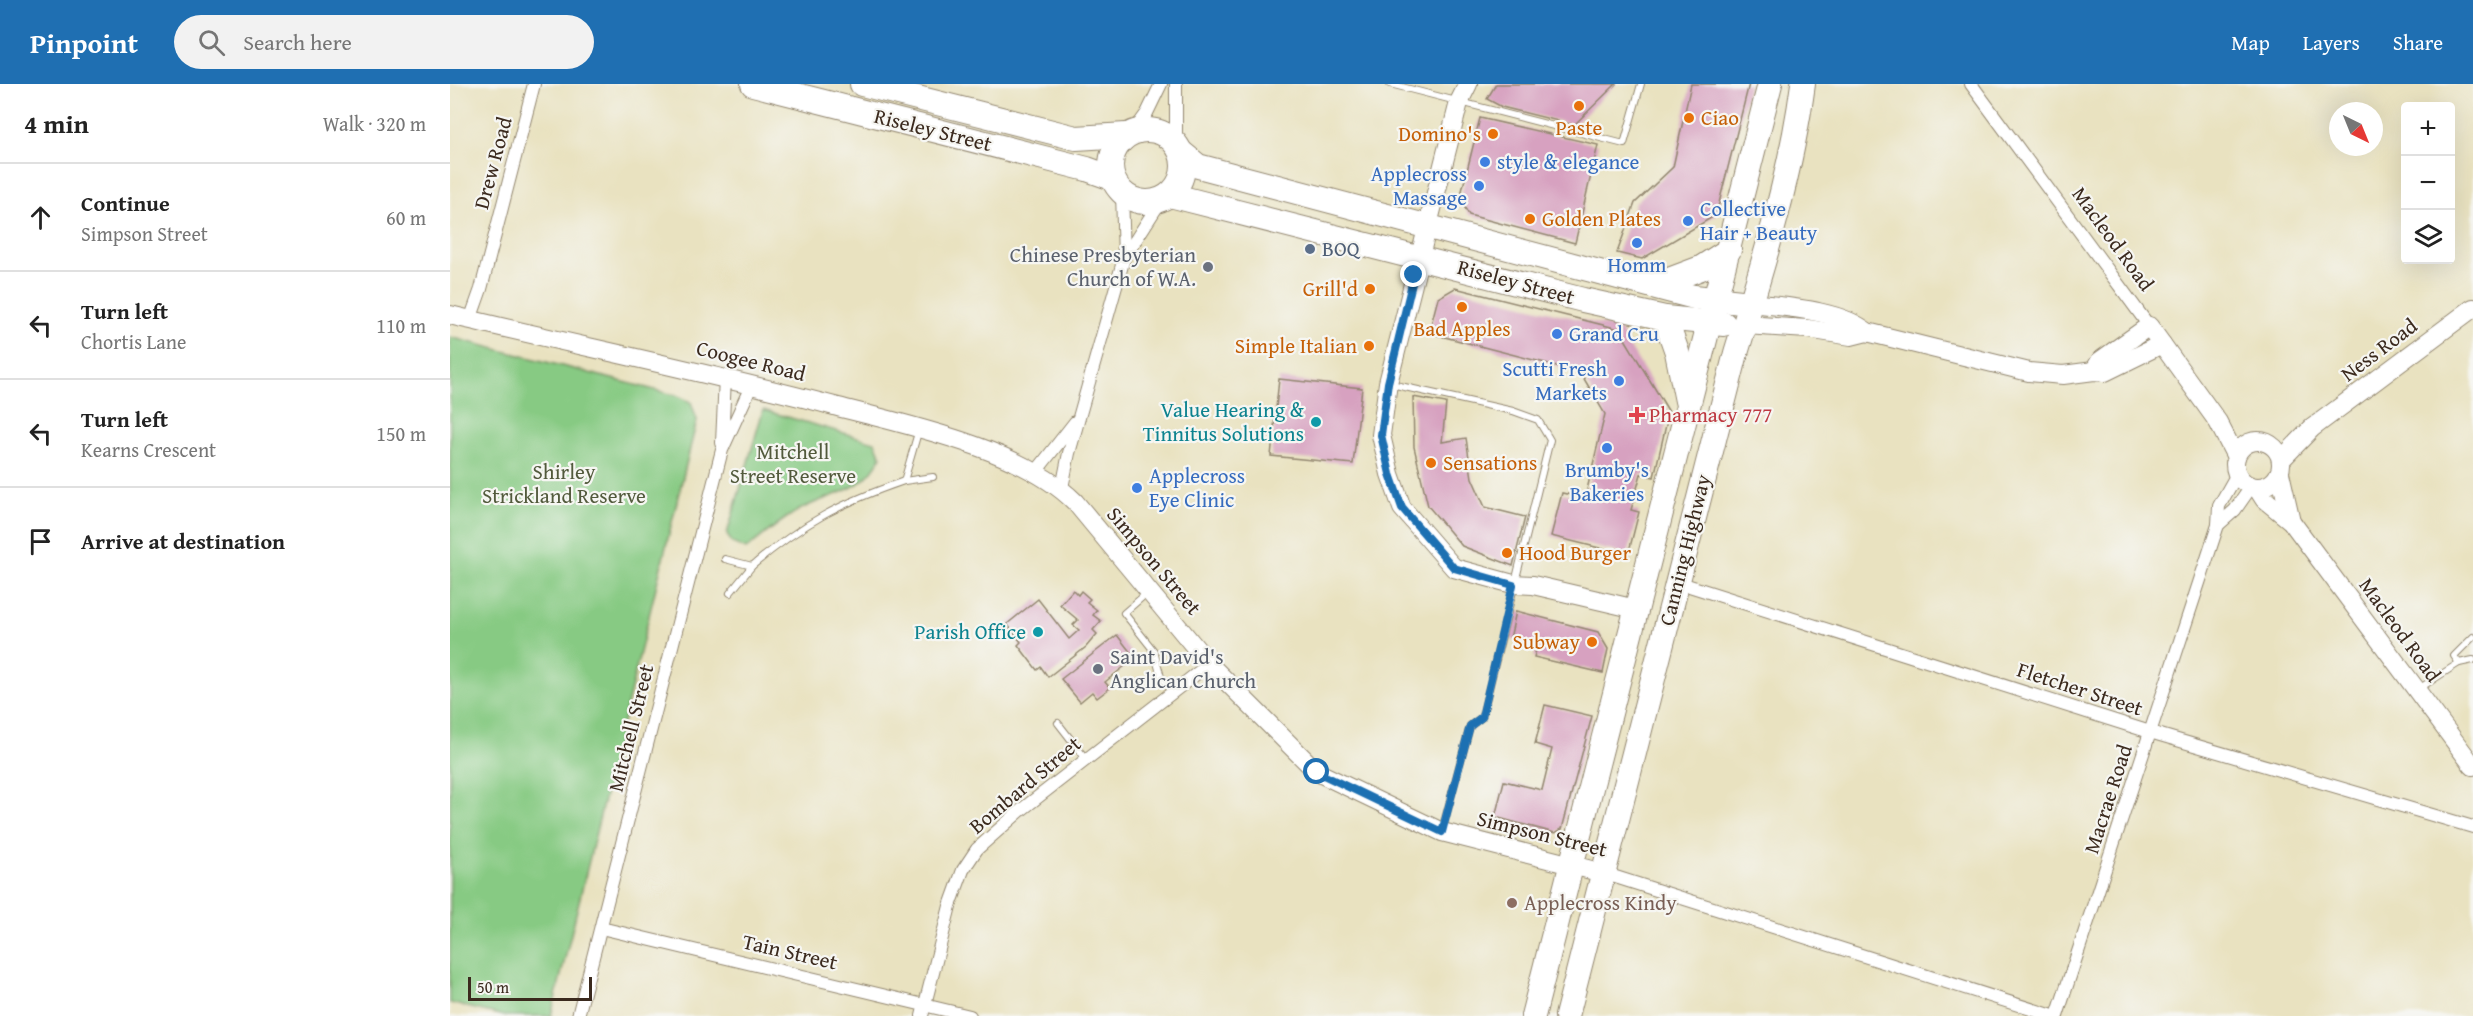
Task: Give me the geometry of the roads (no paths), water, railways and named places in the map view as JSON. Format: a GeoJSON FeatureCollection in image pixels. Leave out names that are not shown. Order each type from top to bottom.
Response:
{"type":"FeatureCollection","features":[{"type":"Feature","properties":{"kind":"highway","name":"Riseley Street"},"geometry":{"type":"LineString","coordinates":[[753,84],[1090,170],[1117,186],[1133,200],[1146,203],[1166,197],[1419,257],[1583,300],[1665,318],[1713,311],[1748,314]]}},
{"type":"Feature","properties":{"kind":"highway","name":"Riseley Street"},"geometry":{"type":"LineString","coordinates":[[862,84],[1076,138],[1157,130],[1198,166],[1653,286],[1713,311]]}},
{"type":"Feature","properties":{"kind":"highway","name":"Canning Highway"},"geometry":{"type":"LineString","coordinates":[[1533,1016],[1770,84]]}},
{"type":"Feature","properties":{"kind":"highway","name":"Canning Highway"},"geometry":{"type":"LineString","coordinates":[[1567,1016],[1677,582],[1789,159],[1803,84]]}},
{"type":"Feature","properties":{"kind":"highway"},"geometry":{"type":"LineString","coordinates":[[1117,186],[1110,164],[1116,146],[1130,134]]}},
{"type":"Feature","properties":{"kind":"highway"},"geometry":{"type":"LineString","coordinates":[[1166,197],[1182,175],[1179,148]]}},
{"type":"Feature","properties":{"kind":"highway"},"geometry":{"type":"LineString","coordinates":[[1653,286],[1701,268],[1729,250]]}},
{"type":"Feature","properties":{"kind":"highway"},"geometry":{"type":"LineString","coordinates":[[1665,318],[1677,352],[1688,407]]}},
{"type":"Feature","properties":{"kind":"street","name":"Drew Road"},"geometry":{"type":"LineString","coordinates":[[470,320],[481,289],[534,84]]}},
{"type":"Feature","properties":{"kind":"street"},"geometry":{"type":"LineString","coordinates":[[1130,134],[1147,114],[1161,84]]}},
{"type":"Feature","properties":{"kind":"street"},"geometry":{"type":"LineString","coordinates":[[1176,84],[1179,148]]}},
{"type":"Feature","properties":{"kind":"street"},"geometry":{"type":"LineString","coordinates":[[1468,84],[1459,102],[1388,383],[1381,435],[1390,474],[1402,508],[1454,568],[1513,585],[1533,585],[1636,609]]}},
{"type":"Feature","properties":{"kind":"street","name":"Macleod Road"},"geometry":{"type":"LineString","coordinates":[[1971,84],[2218,422],[2236,466]]}},
{"type":"Feature","properties":{"kind":"street"},"geometry":{"type":"LineString","coordinates":[[1117,186],[1124,258]]}},
{"type":"Feature","properties":{"kind":"street"},"geometry":{"type":"LineString","coordinates":[[1062,488],[1079,418],[1124,258],[1166,197]]}},
{"type":"Feature","properties":{"kind":"street","name":"Ness Road"},"geometry":{"type":"LineString","coordinates":[[2281,466],[2312,428],[2473,308]]}},
{"type":"Feature","properties":{"kind":"street","name":"Riseley Street"},"geometry":{"type":"LineString","coordinates":[[1748,314],[1808,329],[1851,336],[1867,332],[2029,372],[2062,375],[2105,372],[2162,344]]}},
{"type":"Feature","properties":{"kind":"street","name":"Coogee Road"},"geometry":{"type":"LineString","coordinates":[[450,315],[724,377],[919,428],[1003,458],[1035,473]]}},
{"type":"Feature","properties":{"kind":"street"},"geometry":{"type":"LineString","coordinates":[[2094,371],[2100,361],[2149,326]]}},
{"type":"Feature","properties":{"kind":"street","name":"Mitchell Street"},"geometry":{"type":"LineString","coordinates":[[722,450],[724,377]]}},
{"type":"Feature","properties":{"kind":"street","name":"Mitchell Street"},"geometry":{"type":"LineString","coordinates":[[578,1016],[722,450],[752,384]]}},
{"type":"Feature","properties":{"kind":"street"},"geometry":{"type":"LineString","coordinates":[[1035,473],[1055,444],[1079,418]]}},
{"type":"Feature","properties":{"kind":"street","name":"Macleod Road"},"geometry":{"type":"LineString","coordinates":[[2218,422],[2260,442]]}},
{"type":"Feature","properties":{"kind":"street","name":"Ness Road"},"geometry":{"type":"LineString","coordinates":[[2260,442],[2312,428]]}},
{"type":"Feature","properties":{"kind":"street"},"geometry":{"type":"LineString","coordinates":[[2260,442],[2277,450],[2281,466],[2271,484],[2254,487],[2236,466],[2242,447],[2260,442]]}},
{"type":"Feature","properties":{"kind":"street","name":"Macrae Road"},"geometry":{"type":"LineString","coordinates":[[2055,1016],[2218,525],[2219,506],[2236,466]]}},
{"type":"Feature","properties":{"kind":"street","name":"Macleod Road"},"geometry":{"type":"LineString","coordinates":[[2281,466],[2291,521]]}},
{"type":"Feature","properties":{"kind":"street","name":"Simpson Street"},"geometry":{"type":"LineString","coordinates":[[1035,473],[1062,488],[1209,664],[1317,772],[1442,832],[1603,873],[2055,1016]]}},
{"type":"Feature","properties":{"kind":"street","name":"Macleod Road"},"geometry":{"type":"LineString","coordinates":[[2254,487],[2291,521],[2473,766]]}},
{"type":"Feature","properties":{"kind":"street","name":"Macrae Road"},"geometry":{"type":"LineString","coordinates":[[2218,525],[2235,510],[2254,487]]}},
{"type":"Feature","properties":{"kind":"street","name":"Fletcher Street"},"geometry":{"type":"LineString","coordinates":[[1677,582],[2150,732],[2473,827]]}},
{"type":"Feature","properties":{"kind":"street","name":"Bombard Street"},"geometry":{"type":"LineString","coordinates":[[924,1010],[950,906],[963,870],[977,849],[1020,811],[1209,664]]}},
{"type":"Feature","properties":{"kind":"street","name":"Tain Street"},"geometry":{"type":"LineString","coordinates":[[601,928],[924,1010],[970,1016]]}},
{"type":"Feature","properties":{"kind":"lane"},"geometry":{"type":"LineString","coordinates":[[1390,84],[1624,144],[1641,84]]}},
{"type":"Feature","properties":{"kind":"lane"},"geometry":{"type":"LineString","coordinates":[[1388,383],[1513,411],[1538,420],[1550,440],[1482,717],[1470,726],[1442,832]]}},
{"type":"Feature","properties":{"kind":"lane"},"geometry":{"type":"LineString","coordinates":[[904,481],[919,428]]}},
{"type":"Feature","properties":{"kind":"lane"},"geometry":{"type":"LineString","coordinates":[[730,593],[752,566],[809,522],[860,497],[904,481],[933,477]]}},
{"type":"Feature","properties":{"kind":"lane"},"geometry":{"type":"LineString","coordinates":[[725,559],[752,566]]}},
{"type":"Feature","properties":{"kind":"lane"},"geometry":{"type":"LineString","coordinates":[[1149,590],[1124,613],[1154,651],[1161,677],[1173,692]]}},
{"type":"Feature","properties":{"kind":"lane"},"geometry":{"type":"LineString","coordinates":[[2459,663],[2454,656],[2473,637]]}},
{"type":"Feature","properties":{"kind":"lane"},"geometry":{"type":"LineString","coordinates":[[2417,690],[2459,663],[2473,660]]}},
{"type":"Feature","properties":{"kind":"lane"},"geometry":{"type":"LineString","coordinates":[[1058,723],[1086,759]]}},
{"type":"Feature","properties":{"kind":"place","name":"Paste"},"geometry":{"type":"Point","coordinates":[1579,106]}},
{"type":"Feature","properties":{"kind":"place","name":"Ciao"},"geometry":{"type":"Point","coordinates":[1689,118]}},
{"type":"Feature","properties":{"kind":"place","name":"Domino's"},"geometry":{"type":"Point","coordinates":[1493,134]}},
{"type":"Feature","properties":{"kind":"place","name":"style & elegance"},"geometry":{"type":"Point","coordinates":[1485,162]}},
{"type":"Feature","properties":{"kind":"place","name":"Applecross Massage"},"geometry":{"type":"Point","coordinates":[1479,186]}},
{"type":"Feature","properties":{"kind":"place","name":"Golden Plates"},"geometry":{"type":"Point","coordinates":[1530,219]}},
{"type":"Feature","properties":{"kind":"place","name":"Collective Hair + Beauty"},"geometry":{"type":"Point","coordinates":[1688,221]}},
{"type":"Feature","properties":{"kind":"place","name":"Homm"},"geometry":{"type":"Point","coordinates":[1637,243]}},
{"type":"Feature","properties":{"kind":"place","name":"BOQ"},"geometry":{"type":"Point","coordinates":[1310,249]}},
{"type":"Feature","properties":{"kind":"place","name":"Chinese Presbyterian Church of W.A."},"geometry":{"type":"Point","coordinates":[1208,267]}},
{"type":"Feature","properties":{"kind":"place","name":"Grill'd"},"geometry":{"type":"Point","coordinates":[1370,289]}},
{"type":"Feature","properties":{"kind":"place","name":"Bad Apples"},"geometry":{"type":"Point","coordinates":[1462,307]}},
{"type":"Feature","properties":{"kind":"place","name":"Grand Cru"},"geometry":{"type":"Point","coordinates":[1557,334]}},
{"type":"Feature","properties":{"kind":"place","name":"Simple Italian"},"geometry":{"type":"Point","coordinates":[1369,346]}},
{"type":"Feature","properties":{"kind":"place","name":"Scutti Fresh Markets"},"geometry":{"type":"Point","coordinates":[1619,381]}},
{"type":"Feature","properties":{"kind":"place","name":"Pharmacy 777"},"geometry":{"type":"Point","coordinates":[1637,415]}},
{"type":"Feature","properties":{"kind":"place","name":"Value Hearing & Tinnitus Solutions"},"geometry":{"type":"Point","coordinates":[1316,422]}},
{"type":"Feature","properties":{"kind":"place","name":"Brumby's Bakeries"},"geometry":{"type":"Point","coordinates":[1607,448]}},
{"type":"Feature","properties":{"kind":"place","name":"Sensations"},"geometry":{"type":"Point","coordinates":[1431,463]}},
{"type":"Feature","properties":{"kind":"place","name":"Applecross Eye Clinic"},"geometry":{"type":"Point","coordinates":[1137,488]}},
{"type":"Feature","properties":{"kind":"place","name":"Hood Burger"},"geometry":{"type":"Point","coordinates":[1507,553]}},
{"type":"Feature","properties":{"kind":"place","name":"Parish Office"},"geometry":{"type":"Point","coordinates":[1038,632]}},
{"type":"Feature","properties":{"kind":"place","name":"Subway"},"geometry":{"type":"Point","coordinates":[1592,642]}},
{"type":"Feature","properties":{"kind":"place","name":"Saint David's Anglican Church"},"geometry":{"type":"Point","coordinates":[1098,669]}},
{"type":"Feature","properties":{"kind":"place","name":"Applecross Kindy"},"geometry":{"type":"Point","coordinates":[1512,903]}},
{"type":"Feature","properties":{"kind":"park label","name":"Mitchell Street Reserve"},"geometry":{"type":"Point","coordinates":[793,464]}},
{"type":"Feature","properties":{"kind":"park label","name":"Shirley Strickland Reserve"},"geometry":{"type":"Point","coordinates":[564,484]}}]}
